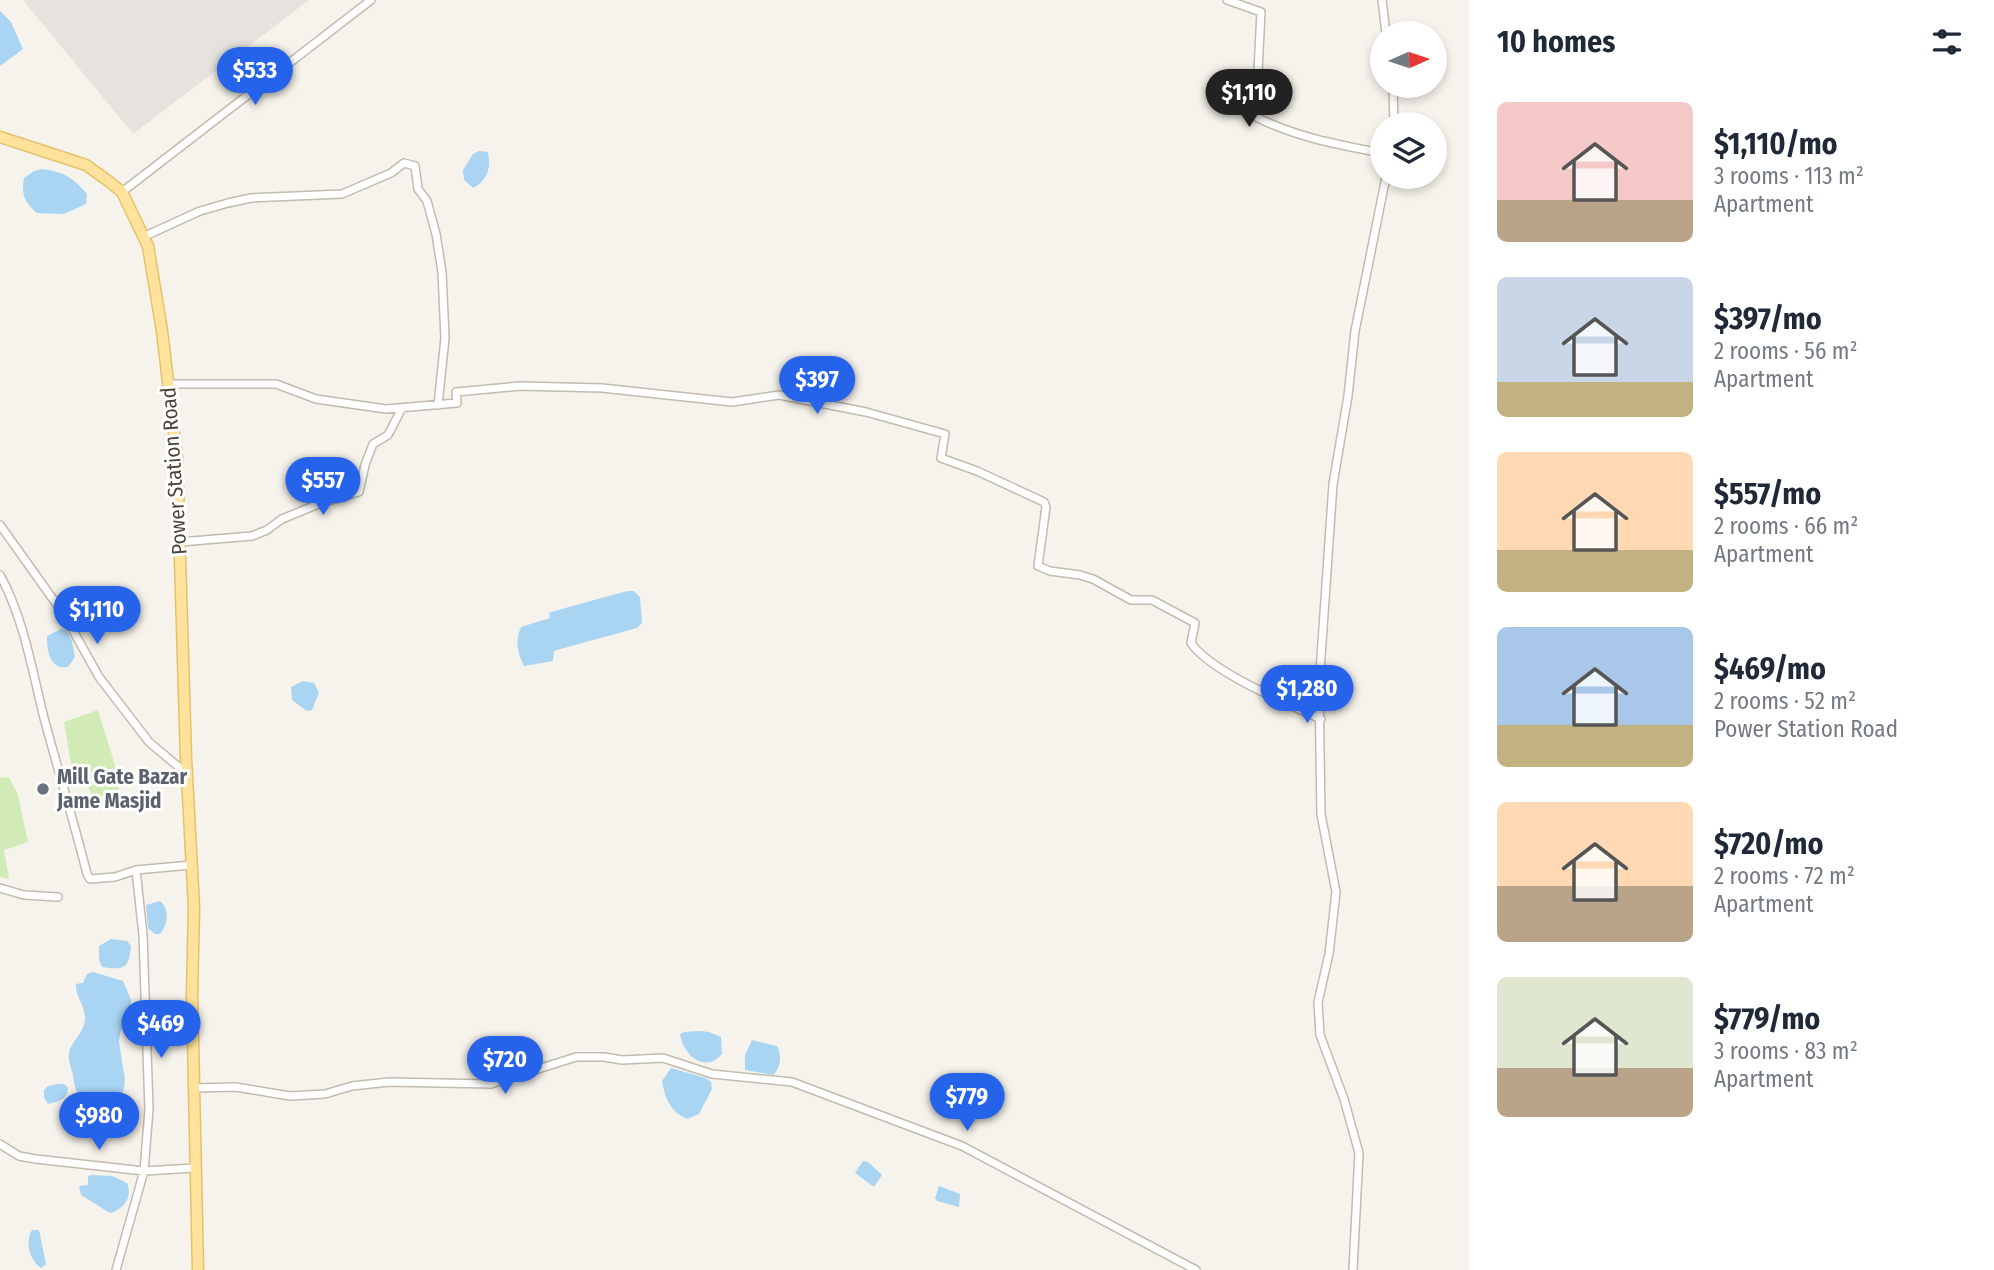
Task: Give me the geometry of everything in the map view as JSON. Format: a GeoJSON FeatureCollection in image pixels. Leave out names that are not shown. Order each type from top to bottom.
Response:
{"type":"FeatureCollection","features":[{"type":"Feature","properties":{"kind":"main road","name":"Power Station Road"},"geometry":{"type":"LineString","coordinates":[[0,137],[86,165],[122,192],[150,259],[177,458],[194,907],[192,1088],[198,1270]]}},
{"type":"Feature","properties":{"kind":"street"},"geometry":{"type":"LineString","coordinates":[[122,192],[371,0]]}},
{"type":"Feature","properties":{"kind":"street"},"geometry":{"type":"LineString","coordinates":[[1227,0],[1261,12],[1258,71],[1251,104],[1256,117],[1269,124],[1326,142],[1370,151]]}},
{"type":"Feature","properties":{"kind":"street"},"geometry":{"type":"LineString","coordinates":[[1382,0],[1385,21]]}},
{"type":"Feature","properties":{"kind":"street"},"geometry":{"type":"LineString","coordinates":[[143,237],[200,211],[228,203],[277,196],[342,194],[390,173],[404,163],[415,166],[418,189],[427,201],[436,234],[442,272],[445,338],[438,405]]}},
{"type":"Feature","properties":{"kind":"street"},"geometry":{"type":"LineString","coordinates":[[1353,1270],[1359,1153],[1344,1098],[1320,1035],[1318,1002],[1329,954],[1336,892],[1321,814],[1320,686],[1333,484],[1355,331],[1384,189]]}},
{"type":"Feature","properties":{"kind":"street"},"geometry":{"type":"LineString","coordinates":[[169,384],[276,384],[316,399],[386,409],[457,403],[456,392],[520,386],[602,388],[732,402],[779,395],[866,412],[945,434],[941,458],[977,471],[1044,502],[1046,507],[1038,566],[1050,571],[1093,579],[1131,600],[1152,600],[1195,623],[1191,643],[1199,654],[1260,691],[1321,719]]}},
{"type":"Feature","properties":{"kind":"street"},"geometry":{"type":"LineString","coordinates":[[180,542],[252,536],[267,530],[282,519],[321,503],[359,492],[373,444],[388,435],[402,408]]}},
{"type":"Feature","properties":{"kind":"street"},"geometry":{"type":"LineString","coordinates":[[0,525],[65,616],[99,677],[149,742],[187,774]]}},
{"type":"Feature","properties":{"kind":"street"},"geometry":{"type":"LineString","coordinates":[[0,575],[10,593],[23,629],[48,734],[90,879],[115,877],[136,870],[191,865]]}},
{"type":"Feature","properties":{"kind":"street"},"geometry":{"type":"LineString","coordinates":[[116,1270],[144,1171],[149,1110],[143,935],[136,870]]}},
{"type":"Feature","properties":{"kind":"street"},"geometry":{"type":"LineString","coordinates":[[0,888],[24,895],[58,897]]}},
{"type":"Feature","properties":{"kind":"street"},"geometry":{"type":"LineString","coordinates":[[192,1088],[236,1087],[290,1096],[325,1094],[352,1086],[389,1082],[491,1084],[576,1057],[622,1060],[663,1058],[712,1074],[792,1082],[962,1146],[1196,1270]]}},
{"type":"Feature","properties":{"kind":"street"},"geometry":{"type":"LineString","coordinates":[[0,1144],[25,1157],[144,1171],[194,1168]]}},
{"type":"Feature","properties":{"kind":"shaded area"},"geometry":{"type":"Polygon","coordinates":[[[23,0],[309,0],[133,134],[23,0]]]}},
{"type":"Feature","properties":{"kind":"green space"},"geometry":{"type":"Polygon","coordinates":[[[98,710],[115,766],[119,801],[97,806],[87,785],[71,764],[64,722],[98,710]]]}},
{"type":"Feature","properties":{"kind":"green space"},"geometry":{"type":"Polygon","coordinates":[[[9,777],[18,795],[28,842],[4,850],[9,879],[0,877],[0,778],[9,777]]]}},
{"type":"Feature","properties":{"kind":"water"},"geometry":{"type":"Polygon","coordinates":[[[0,11],[11,22],[23,49],[0,66],[0,11]]]}},
{"type":"Feature","properties":{"kind":"water"},"geometry":{"type":"Polygon","coordinates":[[[479,151],[488,152],[489,168],[482,181],[473,188],[464,180],[463,170],[473,154],[479,151]]]}},
{"type":"Feature","properties":{"kind":"water"},"geometry":{"type":"Polygon","coordinates":[[[42,169],[62,174],[72,180],[87,194],[86,204],[64,214],[37,213],[25,198],[23,184],[24,178],[42,169]]]}},
{"type":"Feature","properties":{"kind":"water"},"geometry":{"type":"Polygon","coordinates":[[[634,591],[640,597],[642,623],[637,628],[554,651],[553,661],[524,666],[518,646],[521,627],[550,618],[549,613],[634,591]]]}},
{"type":"Feature","properties":{"kind":"water"},"geometry":{"type":"Polygon","coordinates":[[[61,629],[66,630],[72,641],[75,657],[68,667],[57,665],[49,653],[47,636],[61,629]]]}},
{"type":"Feature","properties":{"kind":"water"},"geometry":{"type":"Polygon","coordinates":[[[303,681],[314,683],[319,693],[312,710],[307,711],[292,700],[291,687],[303,681]]]}},
{"type":"Feature","properties":{"kind":"water"},"geometry":{"type":"Polygon","coordinates":[[[160,901],[167,913],[166,922],[160,934],[155,934],[148,928],[146,905],[160,901]]]}},
{"type":"Feature","properties":{"kind":"water"},"geometry":{"type":"Polygon","coordinates":[[[111,939],[127,941],[131,946],[129,960],[124,967],[102,967],[99,946],[111,939]]]}},
{"type":"Feature","properties":{"kind":"water"},"geometry":{"type":"Polygon","coordinates":[[[93,972],[123,981],[131,1000],[130,1016],[120,1033],[119,1042],[125,1080],[123,1093],[113,1099],[94,1103],[83,1100],[78,1094],[69,1062],[70,1050],[85,1020],[76,984],[83,983],[87,974],[93,972]]]}},
{"type":"Feature","properties":{"kind":"water"},"geometry":{"type":"Polygon","coordinates":[[[699,1031],[721,1037],[722,1054],[715,1060],[702,1062],[685,1049],[680,1034],[699,1031]]]}},
{"type":"Feature","properties":{"kind":"water"},"geometry":{"type":"Polygon","coordinates":[[[752,1040],[777,1046],[780,1061],[773,1075],[745,1070],[745,1055],[752,1040]]]}},
{"type":"Feature","properties":{"kind":"water"},"geometry":{"type":"Polygon","coordinates":[[[671,1068],[706,1078],[711,1082],[712,1089],[699,1114],[687,1119],[677,1113],[670,1104],[662,1081],[671,1068]]]}},
{"type":"Feature","properties":{"kind":"water"},"geometry":{"type":"Polygon","coordinates":[[[64,1084],[68,1088],[66,1095],[48,1104],[44,1090],[48,1086],[64,1084]]]}},
{"type":"Feature","properties":{"kind":"water"},"geometry":{"type":"Polygon","coordinates":[[[863,1161],[868,1162],[882,1175],[874,1187],[855,1173],[863,1161]]]}},
{"type":"Feature","properties":{"kind":"water"},"geometry":{"type":"Polygon","coordinates":[[[88,1176],[112,1176],[127,1183],[129,1193],[123,1205],[110,1213],[81,1195],[79,1186],[88,1185],[88,1176]]]}},
{"type":"Feature","properties":{"kind":"water"},"geometry":{"type":"Polygon","coordinates":[[[939,1186],[960,1194],[959,1207],[937,1201],[935,1198],[939,1186]]]}},
{"type":"Feature","properties":{"kind":"water"},"geometry":{"type":"Polygon","coordinates":[[[32,1230],[39,1230],[46,1264],[41,1268],[29,1250],[32,1230]]]}},
{"type":"Feature","properties":{"kind":"place","name":"Mill Gate Bazar Jame Masjid"},"geometry":{"type":"Point","coordinates":[43,789]}}]}
